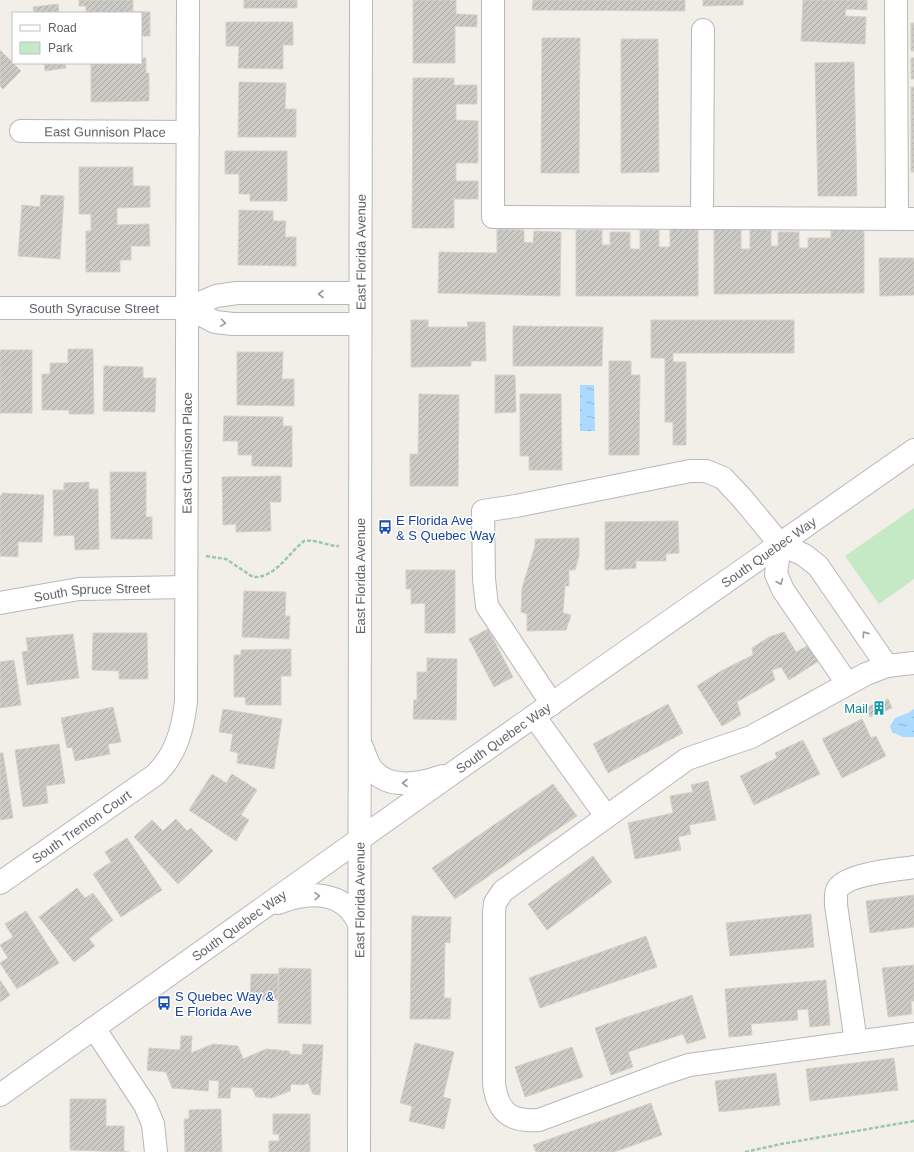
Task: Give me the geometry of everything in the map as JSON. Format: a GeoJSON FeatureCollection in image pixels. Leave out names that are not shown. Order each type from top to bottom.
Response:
{"type":"FeatureCollection","features":[{"type":"Feature","properties":{"kind":"street","name":"East Gunnison Place"},"geometry":{"type":"LineString","coordinates":[[161,769],[179,740],[185,713],[188,308],[188,0]]}},
{"type":"Feature","properties":{"kind":"street","name":"East Florida Avenue"},"geometry":{"type":"LineString","coordinates":[[359,1152],[359,324],[361,0]]}},
{"type":"Feature","properties":{"kind":"street"},"geometry":{"type":"LineString","coordinates":[[493,0],[493,217],[906,219],[896,0]]}},
{"type":"Feature","properties":{"kind":"street"},"geometry":{"type":"LineString","coordinates":[[702,218],[703,30]]}},
{"type":"Feature","properties":{"kind":"street","name":"East Gunnison Place"},"geometry":{"type":"LineString","coordinates":[[21,131],[188,132]]}},
{"type":"Feature","properties":{"kind":"street","name":"South Syracuse Street"},"geometry":{"type":"LineString","coordinates":[[0,308],[188,308],[216,296],[237,293],[360,293]]}},
{"type":"Feature","properties":{"kind":"street","name":"South Syracuse Street"},"geometry":{"type":"LineString","coordinates":[[188,308],[215,322],[233,324],[359,324]]}},
{"type":"Feature","properties":{"kind":"street","name":"South Quebec Way"},"geometry":{"type":"LineString","coordinates":[[0,1095],[360,841],[456,770],[914,450]]}},
{"type":"Feature","properties":{"kind":"street"},"geometry":{"type":"LineString","coordinates":[[606,816],[543,710],[487,606],[484,579],[484,511],[516,506],[680,472],[706,471],[717,474],[730,484],[780,544],[804,555],[818,566],[887,666]]}},
{"type":"Feature","properties":{"kind":"street"},"geometry":{"type":"LineString","coordinates":[[780,544],[776,569],[783,590],[847,684]]}},
{"type":"Feature","properties":{"kind":"street","name":"South Spruce Street"},"geometry":{"type":"LineString","coordinates":[[0,603],[79,589],[186,587]]}},
{"type":"Feature","properties":{"kind":"street"},"geometry":{"type":"LineString","coordinates":[[914,659],[887,666],[847,684],[751,736],[687,759],[503,891],[496,903],[494,912],[494,1080],[497,1098],[506,1113],[521,1120],[540,1120],[689,1065],[914,1034]]}},
{"type":"Feature","properties":{"kind":"street"},"geometry":{"type":"LineString","coordinates":[[360,742],[372,769],[386,780],[404,784],[415,783],[439,777],[456,770]]}},
{"type":"Feature","properties":{"kind":"street","name":"South Trenton Court"},"geometry":{"type":"LineString","coordinates":[[0,883],[161,769]]}},
{"type":"Feature","properties":{"kind":"street"},"geometry":{"type":"LineString","coordinates":[[856,1042],[836,905],[837,891],[841,885],[854,879],[914,867]]}},
{"type":"Feature","properties":{"kind":"street"},"geometry":{"type":"LineString","coordinates":[[266,907],[292,899],[324,896],[342,902],[355,915],[359,924]]}},
{"type":"Feature","properties":{"kind":"street"},"geometry":{"type":"LineString","coordinates":[[94,1028],[145,1105],[153,1124],[156,1152]]}},
{"type":"Feature","properties":{"kind":"path"},"geometry":{"type":"LineString","coordinates":[[186,555],[221,557],[253,577],[258,577],[267,574],[275,568],[304,541],[310,540],[326,546],[360,547]]}},
{"type":"Feature","properties":{"kind":"path"},"geometry":{"type":"LineString","coordinates":[[745,1152],[781,1144],[914,1121]]}},
{"type":"Feature","properties":{"kind":"green space"},"geometry":{"type":"Polygon","coordinates":[[[914,508],[914,579],[879,604],[845,556],[914,508]]]}},
{"type":"Feature","properties":{"kind":"water"},"geometry":{"type":"Polygon","coordinates":[[[580,385],[594,385],[595,431],[580,431],[580,385]]]}},
{"type":"Feature","properties":{"kind":"water"},"geometry":{"type":"Polygon","coordinates":[[[914,709],[914,737],[903,737],[892,732],[890,726],[895,718],[914,709]]]}},
{"type":"Feature","properties":{"kind":"building"},"geometry":{"type":"Polygon","coordinates":[[[79,0],[133,0],[133,12],[86,12],[86,6],[79,6],[79,0]]]}},
{"type":"Feature","properties":{"kind":"building"},"geometry":{"type":"Polygon","coordinates":[[[244,0],[297,0],[297,8],[244,8],[244,0]]]}},
{"type":"Feature","properties":{"kind":"building"},"geometry":{"type":"Polygon","coordinates":[[[413,0],[456,0],[456,14],[477,15],[477,27],[455,26],[455,63],[413,63],[413,0]]]}},
{"type":"Feature","properties":{"kind":"building"},"geometry":{"type":"Polygon","coordinates":[[[533,0],[685,0],[685,11],[532,10],[533,0]]]}},
{"type":"Feature","properties":{"kind":"building"},"geometry":{"type":"Polygon","coordinates":[[[703,0],[743,0],[743,5],[703,6],[703,0]]]}},
{"type":"Feature","properties":{"kind":"building"},"geometry":{"type":"Polygon","coordinates":[[[803,0],[867,0],[867,10],[846,9],[845,16],[866,17],[865,44],[801,41],[803,0]]]}},
{"type":"Feature","properties":{"kind":"building"},"geometry":{"type":"Polygon","coordinates":[[[58,4],[59,12],[34,12],[33,7],[58,4]]]}},
{"type":"Feature","properties":{"kind":"building"},"geometry":{"type":"Polygon","coordinates":[[[142,12],[150,12],[150,36],[142,36],[142,12]]]}},
{"type":"Feature","properties":{"kind":"building"},"geometry":{"type":"Polygon","coordinates":[[[226,22],[293,22],[293,45],[283,45],[283,69],[238,68],[239,46],[226,46],[226,22]]]}},
{"type":"Feature","properties":{"kind":"building"},"geometry":{"type":"Polygon","coordinates":[[[911,23],[914,23],[914,51],[911,51],[911,23]]]}},
{"type":"Feature","properties":{"kind":"building"},"geometry":{"type":"Polygon","coordinates":[[[542,38],[580,38],[579,173],[541,173],[542,38]]]}},
{"type":"Feature","properties":{"kind":"building"},"geometry":{"type":"Polygon","coordinates":[[[621,39],[658,39],[659,172],[621,173],[621,39]]]}},
{"type":"Feature","properties":{"kind":"building"},"geometry":{"type":"Polygon","coordinates":[[[0,50],[12,62],[12,64],[14,64],[21,71],[3,89],[0,86],[0,50]]]}},
{"type":"Feature","properties":{"kind":"building"},"geometry":{"type":"Polygon","coordinates":[[[142,58],[146,58],[146,73],[149,73],[149,101],[91,102],[91,64],[142,64],[142,58]]]}},
{"type":"Feature","properties":{"kind":"building"},"geometry":{"type":"Polygon","coordinates":[[[911,58],[914,58],[914,79],[911,79],[911,58]]]}},
{"type":"Feature","properties":{"kind":"building"},"geometry":{"type":"Polygon","coordinates":[[[854,62],[857,196],[818,196],[815,63],[854,62]]]}},
{"type":"Feature","properties":{"kind":"building"},"geometry":{"type":"Polygon","coordinates":[[[44,64],[65,64],[66,68],[45,71],[44,64]]]}},
{"type":"Feature","properties":{"kind":"building"},"geometry":{"type":"Polygon","coordinates":[[[413,78],[454,78],[454,85],[477,85],[477,104],[456,104],[456,120],[478,121],[478,163],[456,163],[456,181],[478,181],[478,199],[454,199],[454,228],[412,228],[413,78]]]}},
{"type":"Feature","properties":{"kind":"building"},"geometry":{"type":"Polygon","coordinates":[[[239,82],[286,83],[285,109],[296,109],[296,137],[238,137],[239,82]]]}},
{"type":"Feature","properties":{"kind":"building"},"geometry":{"type":"Polygon","coordinates":[[[911,87],[914,87],[914,172],[911,172],[911,87]]]}},
{"type":"Feature","properties":{"kind":"building"},"geometry":{"type":"Polygon","coordinates":[[[225,151],[287,151],[287,201],[250,201],[250,194],[239,194],[239,174],[225,174],[225,151]]]}},
{"type":"Feature","properties":{"kind":"building"},"geometry":{"type":"Polygon","coordinates":[[[79,167],[133,167],[133,186],[150,186],[150,207],[117,208],[117,225],[149,224],[150,246],[131,246],[131,260],[120,260],[120,272],[86,272],[86,231],[91,231],[91,214],[79,214],[79,167]]]}},
{"type":"Feature","properties":{"kind":"building"},"geometry":{"type":"Polygon","coordinates":[[[41,195],[64,196],[60,259],[18,256],[22,205],[40,207],[41,195]]]}},
{"type":"Feature","properties":{"kind":"building"},"geometry":{"type":"Polygon","coordinates":[[[239,210],[273,211],[273,221],[286,221],[285,237],[296,237],[296,266],[238,265],[239,210]]]}},
{"type":"Feature","properties":{"kind":"building"},"geometry":{"type":"Polygon","coordinates":[[[670,228],[698,228],[698,296],[576,296],[576,230],[602,230],[602,245],[610,245],[610,232],[630,232],[630,249],[640,249],[640,230],[659,230],[659,247],[670,247],[670,228]]]}},
{"type":"Feature","properties":{"kind":"building"},"geometry":{"type":"Polygon","coordinates":[[[831,228],[864,228],[864,293],[714,294],[714,229],[741,229],[741,249],[750,249],[750,229],[771,229],[771,246],[778,246],[778,232],[799,232],[799,248],[808,248],[808,238],[831,238],[831,228]]]}},
{"type":"Feature","properties":{"kind":"building"},"geometry":{"type":"Polygon","coordinates":[[[497,229],[524,230],[524,242],[533,243],[534,231],[561,232],[560,296],[438,293],[439,252],[497,253],[497,229]]]}},
{"type":"Feature","properties":{"kind":"building"},"geometry":{"type":"Polygon","coordinates":[[[879,258],[914,258],[914,295],[880,296],[879,258]]]}},
{"type":"Feature","properties":{"kind":"building"},"geometry":{"type":"Polygon","coordinates":[[[411,320],[428,320],[428,327],[468,327],[467,322],[485,322],[486,361],[471,361],[471,366],[411,367],[411,320]]]}},
{"type":"Feature","properties":{"kind":"building"},"geometry":{"type":"Polygon","coordinates":[[[651,320],[794,320],[794,353],[673,353],[673,362],[686,362],[686,445],[673,445],[673,422],[665,422],[665,358],[651,358],[651,320]]]}},
{"type":"Feature","properties":{"kind":"building"},"geometry":{"type":"Polygon","coordinates":[[[513,326],[603,327],[602,366],[513,366],[513,326]]]}},
{"type":"Feature","properties":{"kind":"building"},"geometry":{"type":"Polygon","coordinates":[[[68,349],[93,349],[94,414],[69,414],[69,410],[42,410],[42,374],[50,374],[50,363],[68,363],[68,349]]]}},
{"type":"Feature","properties":{"kind":"building"},"geometry":{"type":"Polygon","coordinates":[[[0,350],[32,350],[32,413],[0,413],[0,350]]]}},
{"type":"Feature","properties":{"kind":"building"},"geometry":{"type":"Polygon","coordinates":[[[237,352],[283,352],[282,379],[294,379],[294,406],[237,405],[237,352]]]}},
{"type":"Feature","properties":{"kind":"building"},"geometry":{"type":"Polygon","coordinates":[[[609,361],[631,361],[631,375],[640,375],[639,455],[609,455],[609,361]]]}},
{"type":"Feature","properties":{"kind":"building"},"geometry":{"type":"Polygon","coordinates":[[[104,366],[143,367],[143,378],[156,378],[155,412],[103,411],[104,366]]]}},
{"type":"Feature","properties":{"kind":"building"},"geometry":{"type":"Polygon","coordinates":[[[495,375],[515,375],[516,412],[495,413],[495,375]]]}},
{"type":"Feature","properties":{"kind":"building"},"geometry":{"type":"Polygon","coordinates":[[[419,394],[459,395],[458,486],[410,486],[410,454],[418,454],[419,394]]]}},
{"type":"Feature","properties":{"kind":"building"},"geometry":{"type":"Polygon","coordinates":[[[520,394],[561,394],[562,470],[529,470],[529,456],[520,456],[520,394]]]}},
{"type":"Feature","properties":{"kind":"building"},"geometry":{"type":"Polygon","coordinates":[[[224,416],[283,417],[283,426],[292,426],[292,467],[252,466],[252,455],[238,455],[238,441],[223,441],[224,416]]]}},
{"type":"Feature","properties":{"kind":"building"},"geometry":{"type":"Polygon","coordinates":[[[110,472],[146,472],[146,517],[152,517],[152,539],[111,539],[110,472]]]}},
{"type":"Feature","properties":{"kind":"building"},"geometry":{"type":"Polygon","coordinates":[[[281,476],[281,502],[270,502],[271,531],[236,532],[236,524],[223,525],[222,477],[281,476]]]}},
{"type":"Feature","properties":{"kind":"building"},"geometry":{"type":"Polygon","coordinates":[[[89,482],[89,489],[98,489],[99,549],[75,550],[74,535],[54,536],[53,490],[64,490],[64,483],[89,482]]]}},
{"type":"Feature","properties":{"kind":"building"},"geometry":{"type":"Polygon","coordinates":[[[2,493],[44,495],[42,542],[18,542],[18,557],[0,556],[0,496],[2,496],[2,493]]]}},
{"type":"Feature","properties":{"kind":"building"},"geometry":{"type":"Polygon","coordinates":[[[678,521],[679,553],[666,554],[666,561],[636,561],[636,568],[605,570],[605,522],[678,521]]]}},
{"type":"Feature","properties":{"kind":"building"},"geometry":{"type":"Polygon","coordinates":[[[579,538],[579,556],[575,570],[569,570],[569,586],[565,586],[563,613],[571,615],[566,630],[527,631],[527,614],[521,612],[522,588],[535,546],[535,539],[579,538]]]}},
{"type":"Feature","properties":{"kind":"building"},"geometry":{"type":"Polygon","coordinates":[[[406,570],[455,570],[455,633],[425,633],[425,603],[411,604],[411,589],[406,589],[406,570]]]}},
{"type":"Feature","properties":{"kind":"building"},"geometry":{"type":"Polygon","coordinates":[[[244,591],[286,592],[285,616],[290,616],[289,639],[242,637],[244,591]]]}},
{"type":"Feature","properties":{"kind":"building"},"geometry":{"type":"Polygon","coordinates":[[[488,629],[513,677],[494,687],[469,639],[488,629]]]}},
{"type":"Feature","properties":{"kind":"building"},"geometry":{"type":"Polygon","coordinates":[[[784,632],[796,652],[811,644],[822,659],[789,680],[781,667],[772,670],[775,680],[737,702],[741,715],[722,726],[697,686],[721,671],[753,655],[752,648],[769,637],[784,632]]]}},
{"type":"Feature","properties":{"kind":"building"},"geometry":{"type":"Polygon","coordinates":[[[93,633],[147,633],[148,679],[119,679],[119,671],[92,670],[93,633]]]}},
{"type":"Feature","properties":{"kind":"building"},"geometry":{"type":"Polygon","coordinates":[[[73,634],[79,678],[27,685],[22,652],[28,651],[26,638],[73,634]]]}},
{"type":"Feature","properties":{"kind":"building"},"geometry":{"type":"Polygon","coordinates":[[[291,649],[291,676],[281,676],[281,705],[246,705],[245,697],[234,697],[234,655],[241,655],[241,650],[291,649]]]}},
{"type":"Feature","properties":{"kind":"building"},"geometry":{"type":"Polygon","coordinates":[[[427,658],[457,659],[456,720],[413,719],[414,700],[417,700],[417,672],[427,672],[427,658]]]}},
{"type":"Feature","properties":{"kind":"building"},"geometry":{"type":"Polygon","coordinates":[[[14,660],[21,705],[0,708],[0,662],[14,660]]]}},
{"type":"Feature","properties":{"kind":"building","name":"Mail"},"geometry":{"type":"Polygon","coordinates":[[[888,699],[892,708],[870,717],[867,707],[888,699]]]}},
{"type":"Feature","properties":{"kind":"building"},"geometry":{"type":"Polygon","coordinates":[[[668,704],[683,733],[608,773],[593,744],[668,704]]]}},
{"type":"Feature","properties":{"kind":"building"},"geometry":{"type":"Polygon","coordinates":[[[113,707],[121,742],[108,744],[110,754],[75,761],[72,747],[67,748],[61,718],[113,707]]]}},
{"type":"Feature","properties":{"kind":"building"},"geometry":{"type":"Polygon","coordinates":[[[223,709],[282,719],[274,769],[237,763],[238,753],[230,751],[233,734],[219,732],[223,709]]]}},
{"type":"Feature","properties":{"kind":"building"},"geometry":{"type":"Polygon","coordinates":[[[862,719],[871,738],[876,736],[886,756],[842,778],[822,739],[862,719]]]}},
{"type":"Feature","properties":{"kind":"building"},"geometry":{"type":"Polygon","coordinates":[[[803,740],[820,774],[754,805],[740,776],[777,758],[775,753],[803,740]]]}},
{"type":"Feature","properties":{"kind":"building"},"geometry":{"type":"Polygon","coordinates":[[[59,744],[65,783],[46,786],[48,803],[23,807],[15,750],[59,744]]]}},
{"type":"Feature","properties":{"kind":"building"},"geometry":{"type":"Polygon","coordinates":[[[0,753],[3,753],[13,818],[0,820],[0,753]]]}},
{"type":"Feature","properties":{"kind":"building"},"geometry":{"type":"Polygon","coordinates":[[[212,774],[226,783],[232,774],[257,790],[241,815],[249,820],[236,841],[189,810],[212,774]]]}},
{"type":"Feature","properties":{"kind":"building"},"geometry":{"type":"Polygon","coordinates":[[[708,781],[716,820],[689,825],[691,834],[678,837],[681,850],[635,859],[628,823],[673,813],[670,796],[693,792],[691,785],[708,781]]]}},
{"type":"Feature","properties":{"kind":"building"},"geometry":{"type":"Polygon","coordinates":[[[553,784],[577,816],[455,899],[432,868],[553,784]]]}},
{"type":"Feature","properties":{"kind":"building"},"geometry":{"type":"Polygon","coordinates":[[[176,819],[187,831],[191,828],[213,851],[178,884],[134,837],[152,820],[163,831],[176,819]]]}},
{"type":"Feature","properties":{"kind":"building"},"geometry":{"type":"Polygon","coordinates":[[[127,838],[162,890],[121,917],[93,874],[111,862],[105,852],[127,838]]]}},
{"type":"Feature","properties":{"kind":"building"},"geometry":{"type":"Polygon","coordinates":[[[593,856],[612,882],[547,930],[528,904],[593,856]]]}},
{"type":"Feature","properties":{"kind":"building"},"geometry":{"type":"Polygon","coordinates":[[[77,888],[85,898],[93,893],[113,920],[89,939],[95,946],[74,962],[39,917],[77,888]]]}},
{"type":"Feature","properties":{"kind":"building"},"geometry":{"type":"Polygon","coordinates":[[[914,895],[914,927],[870,933],[866,901],[914,895]]]}},
{"type":"Feature","properties":{"kind":"building"},"geometry":{"type":"Polygon","coordinates":[[[26,911],[59,963],[17,989],[0,963],[8,958],[0,945],[13,937],[5,924],[26,911]]]}},
{"type":"Feature","properties":{"kind":"building"},"geometry":{"type":"Polygon","coordinates":[[[811,914],[814,947],[730,956],[726,923],[811,914]]]}},
{"type":"Feature","properties":{"kind":"building"},"geometry":{"type":"Polygon","coordinates":[[[412,916],[451,917],[450,943],[445,942],[444,998],[451,998],[450,1019],[410,1019],[412,916]]]}},
{"type":"Feature","properties":{"kind":"building"},"geometry":{"type":"Polygon","coordinates":[[[646,936],[657,967],[540,1008],[529,978],[646,936]]]}},
{"type":"Feature","properties":{"kind":"building"},"geometry":{"type":"Polygon","coordinates":[[[914,965],[914,1001],[911,1001],[912,1014],[888,1017],[882,968],[914,965]]]}},
{"type":"Feature","properties":{"kind":"building"},"geometry":{"type":"Polygon","coordinates":[[[279,968],[311,969],[311,1024],[278,1023],[279,968]]]}},
{"type":"Feature","properties":{"kind":"building"},"geometry":{"type":"Polygon","coordinates":[[[251,974],[278,974],[278,1000],[250,1000],[251,974]]]}},
{"type":"Feature","properties":{"kind":"building"},"geometry":{"type":"Polygon","coordinates":[[[0,980],[10,995],[0,1002],[0,980]]]}},
{"type":"Feature","properties":{"kind":"building"},"geometry":{"type":"Polygon","coordinates":[[[826,980],[830,1025],[810,1027],[808,1009],[797,1010],[798,1020],[751,1024],[752,1035],[729,1037],[725,989],[826,980]]]}},
{"type":"Feature","properties":{"kind":"building"},"geometry":{"type":"Polygon","coordinates":[[[692,995],[706,1038],[687,1044],[683,1034],[628,1052],[633,1067],[611,1075],[595,1028],[692,995]]]}},
{"type":"Feature","properties":{"kind":"building"},"geometry":{"type":"Polygon","coordinates":[[[181,1036],[192,1036],[191,1053],[213,1044],[238,1046],[243,1059],[266,1049],[289,1051],[290,1054],[302,1055],[303,1044],[323,1045],[320,1095],[313,1094],[308,1083],[303,1085],[291,1084],[290,1091],[272,1098],[256,1097],[252,1088],[231,1087],[230,1098],[218,1098],[219,1081],[209,1080],[208,1091],[172,1088],[166,1072],[147,1070],[149,1048],[180,1050],[181,1036]]]}},
{"type":"Feature","properties":{"kind":"building"},"geometry":{"type":"Polygon","coordinates":[[[415,1043],[454,1052],[443,1097],[451,1099],[444,1129],[409,1121],[412,1106],[400,1103],[415,1043]]]}},
{"type":"Feature","properties":{"kind":"building"},"geometry":{"type":"Polygon","coordinates":[[[572,1047],[583,1077],[525,1097],[515,1067],[572,1047]]]}},
{"type":"Feature","properties":{"kind":"building"},"geometry":{"type":"Polygon","coordinates":[[[894,1058],[898,1090],[810,1101],[806,1069],[894,1058]]]}},
{"type":"Feature","properties":{"kind":"building"},"geometry":{"type":"Polygon","coordinates":[[[776,1073],[780,1105],[719,1112],[715,1081],[776,1073]]]}},
{"type":"Feature","properties":{"kind":"building"},"geometry":{"type":"Polygon","coordinates":[[[70,1099],[106,1099],[106,1126],[124,1126],[124,1152],[70,1150],[70,1099]]]}},
{"type":"Feature","properties":{"kind":"building"},"geometry":{"type":"Polygon","coordinates":[[[651,1103],[662,1135],[614,1152],[536,1152],[533,1145],[651,1103]]]}},
{"type":"Feature","properties":{"kind":"building"},"geometry":{"type":"Polygon","coordinates":[[[221,1109],[222,1152],[185,1152],[184,1119],[189,1119],[189,1110],[221,1109]]]}},
{"type":"Feature","properties":{"kind":"building"},"geometry":{"type":"Polygon","coordinates":[[[273,1114],[310,1114],[310,1152],[269,1152],[269,1141],[279,1141],[279,1134],[273,1134],[273,1114]]]}},
{"type":"Feature","properties":{"kind":"place","name":"E Florida Ave & S Quebec Way"},"geometry":{"type":"Point","coordinates":[385,527]}},
{"type":"Feature","properties":{"kind":"place","name":"Mail"},"geometry":{"type":"Point","coordinates":[879,708]}},
{"type":"Feature","properties":{"kind":"place","name":"S Quebec Way & E Florida Ave"},"geometry":{"type":"Point","coordinates":[164,1003]}}]}
